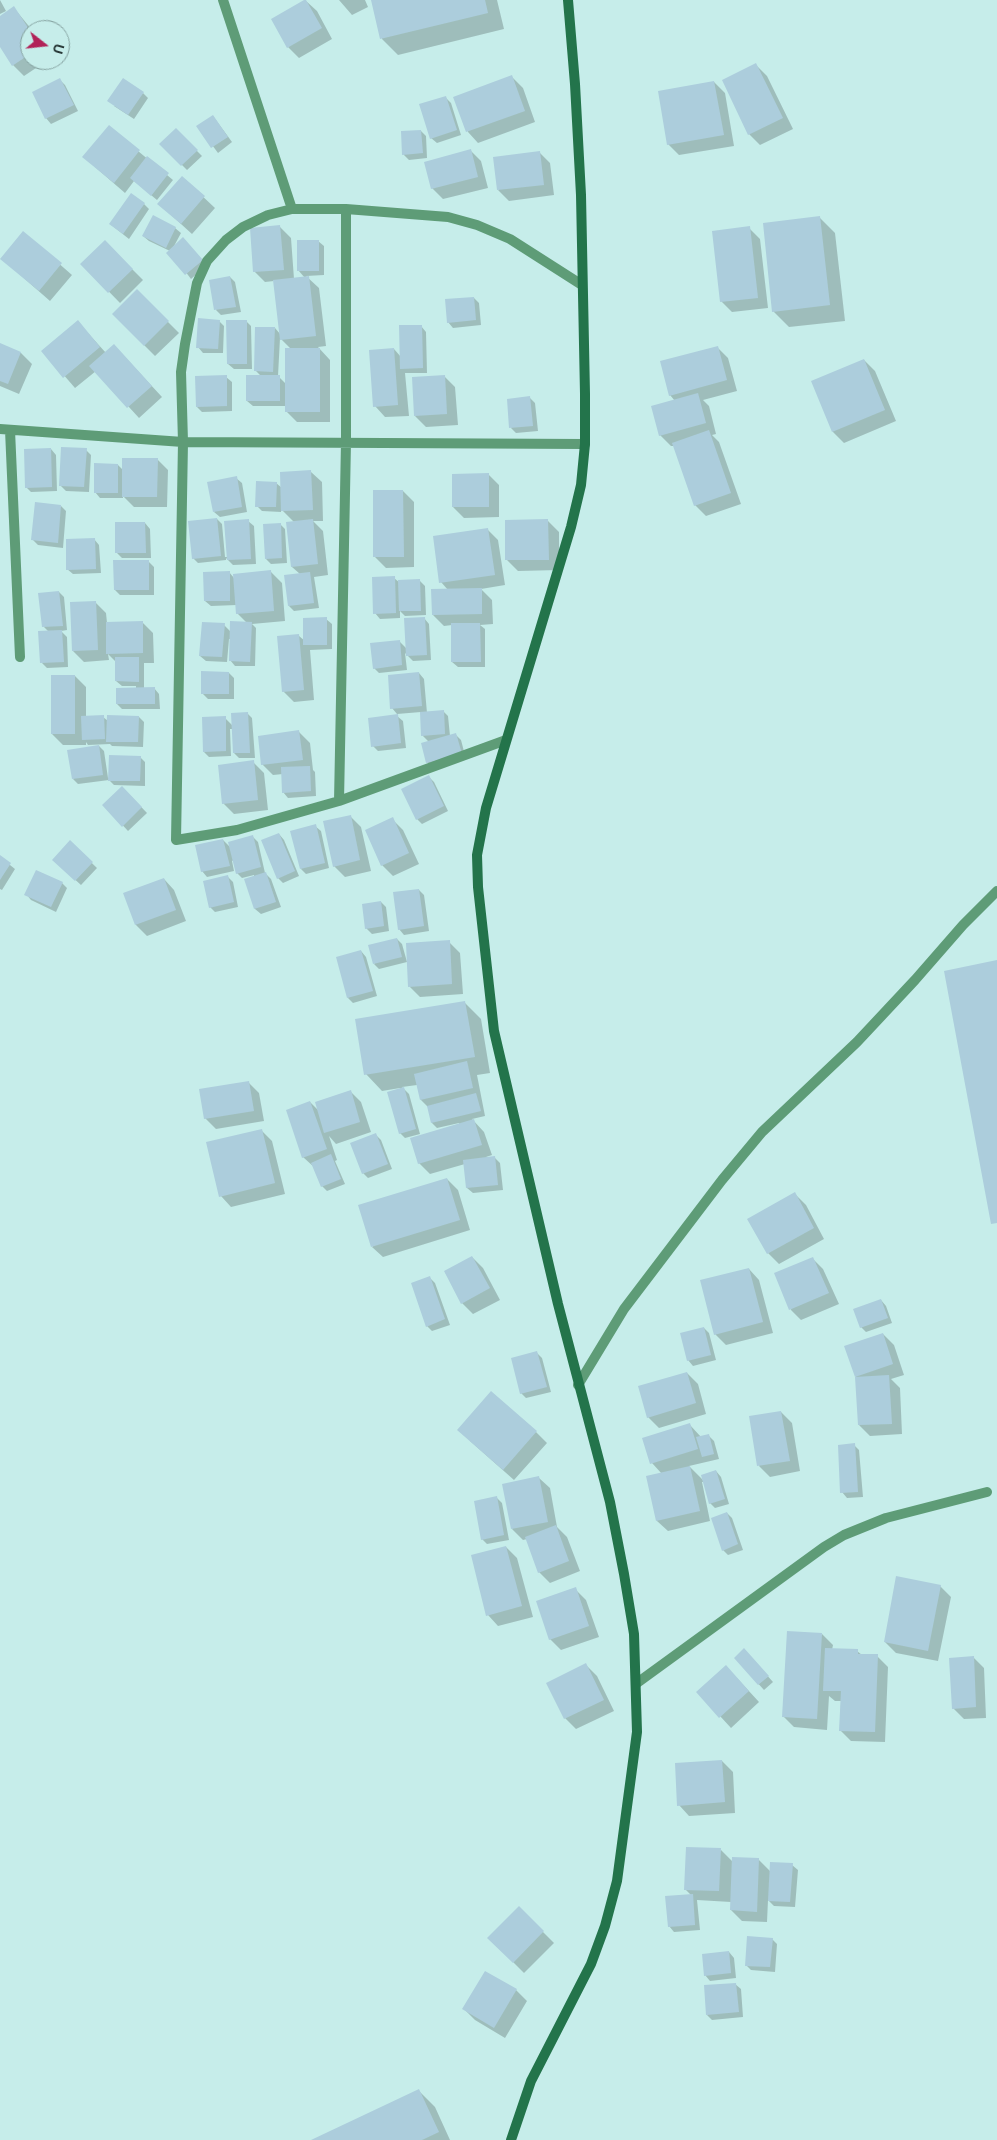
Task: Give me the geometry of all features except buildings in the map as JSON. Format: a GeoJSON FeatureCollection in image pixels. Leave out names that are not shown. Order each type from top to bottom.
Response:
{"type":"FeatureCollection","features":[{"type":"Feature","properties":{"kind":"street"},"geometry":{"type":"LineString","coordinates":[[223,0],[292,209]]}},
{"type":"Feature","properties":{"kind":"street"},"geometry":{"type":"LineString","coordinates":[[511,2140],[531,2081],[591,1964],[605,1926],[617,1881],[637,1732],[634,1634],[621,1556],[610,1502],[578,1384],[494,1031],[478,887],[478,855],[486,808],[571,526],[581,485],[585,444],[580,177],[568,0]]}},
{"type":"Feature","properties":{"kind":"street"},"geometry":{"type":"LineString","coordinates":[[506,740],[339,801],[236,830],[176,840],[183,442],[181,372],[197,283],[207,261],[226,240],[243,227],[268,215],[292,209],[346,209],[448,217],[477,225],[510,239],[582,285]]}},
{"type":"Feature","properties":{"kind":"street"},"geometry":{"type":"LineString","coordinates":[[339,801],[346,442],[346,209]]}},
{"type":"Feature","properties":{"kind":"street"},"geometry":{"type":"LineString","coordinates":[[20,658],[5,430],[183,442],[585,444]]}},
{"type":"Feature","properties":{"kind":"street"},"geometry":{"type":"LineString","coordinates":[[578,1384],[624,1309],[722,1180],[762,1132],[857,1042],[915,980],[963,924],[997,891]]}},
{"type":"Feature","properties":{"kind":"street"},"geometry":{"type":"LineString","coordinates":[[637,1683],[824,1547],[844,1535],[886,1518],[987,1492]]}}]}
